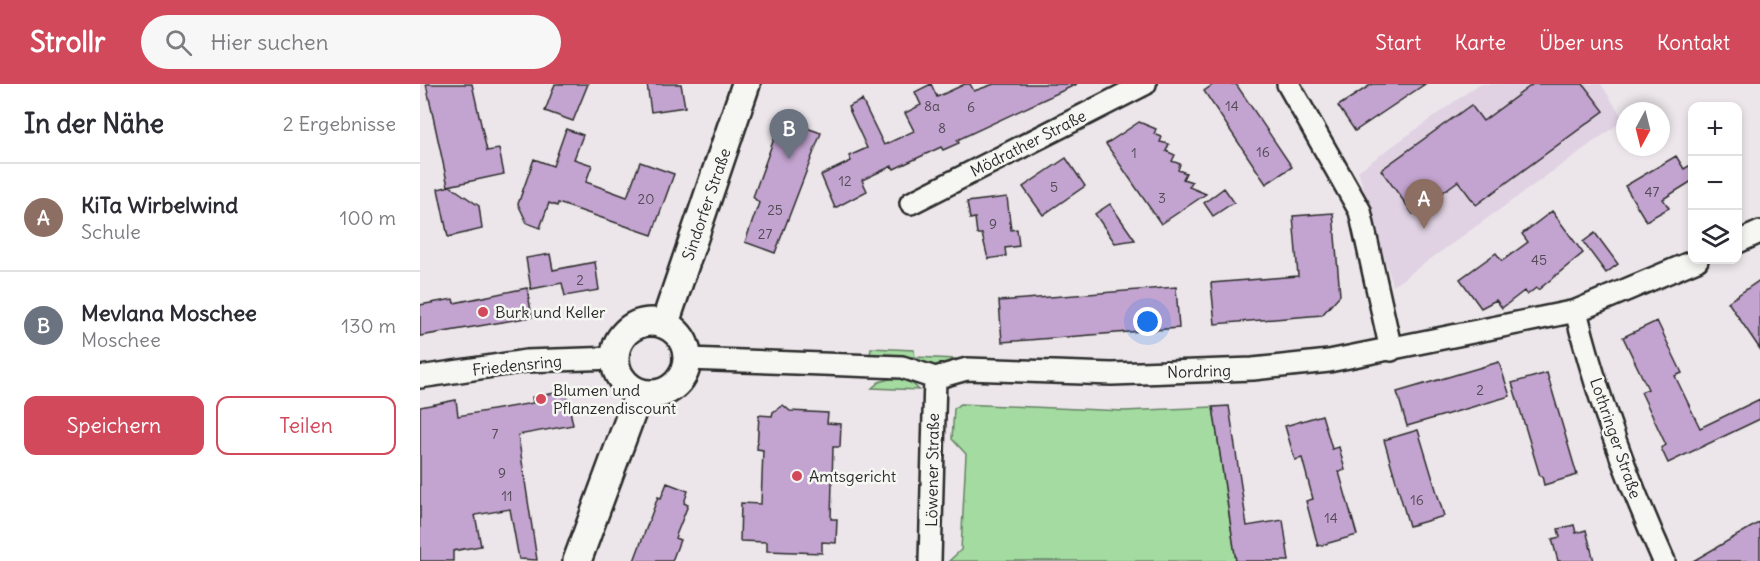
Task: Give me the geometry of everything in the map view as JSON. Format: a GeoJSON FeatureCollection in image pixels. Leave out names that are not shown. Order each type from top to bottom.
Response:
{"type":"FeatureCollection","features":[{"type":"Feature","properties":{"kind":"street","name":"Sindorfer Straße"},"geometry":{"type":"LineString","coordinates":[[665,323],[746,84]]}},
{"type":"Feature","properties":{"kind":"street","name":"Mödrather Straße"},"geometry":{"type":"LineString","coordinates":[[910,203],[1145,84]]}},
{"type":"Feature","properties":{"kind":"street"},"geometry":{"type":"LineString","coordinates":[[1288,84],[1360,211],[1391,350]]}},
{"type":"Feature","properties":{"kind":"street"},"geometry":{"type":"LineString","coordinates":[[1742,240],[1760,232]]}},
{"type":"Feature","properties":{"kind":"street","name":"Nordring"},"geometry":{"type":"LineString","coordinates":[[934,378],[967,369],[1112,374],[1252,369],[1329,361],[1576,311],[1688,264]]}},
{"type":"Feature","properties":{"kind":"street","name":"Lothringer Straße"},"geometry":{"type":"LineString","coordinates":[[1576,311],[1586,353],[1637,501],[1664,561]]}},
{"type":"Feature","properties":{"kind":"street"},"geometry":{"type":"LineString","coordinates":[[640,322],[665,323],[681,338],[688,359],[681,380],[662,393],[639,393],[627,386],[618,375],[615,358],[620,337],[640,322]]}},
{"type":"Feature","properties":{"kind":"street","name":"Friedensring"},"geometry":{"type":"LineString","coordinates":[[420,377],[526,361],[615,358]]}},
{"type":"Feature","properties":{"kind":"street"},"geometry":{"type":"LineString","coordinates":[[688,359],[902,367],[934,378]]}},
{"type":"Feature","properties":{"kind":"street","name":"Löwener Straße"},"geometry":{"type":"LineString","coordinates":[[930,561],[934,378]]}},
{"type":"Feature","properties":{"kind":"street"},"geometry":{"type":"LineString","coordinates":[[577,561],[639,393]]}},
{"type":"Feature","properties":{"kind":"shaded area"},"geometry":{"type":"Polygon","coordinates":[[[1479,84],[1601,84],[1616,107],[1616,126],[1393,286],[1358,171],[1479,84]]]}},
{"type":"Feature","properties":{"kind":"green space"},"geometry":{"type":"Polygon","coordinates":[[[871,348],[914,350],[915,357],[870,356],[871,348]]]}},
{"type":"Feature","properties":{"kind":"green space"},"geometry":{"type":"Polygon","coordinates":[[[915,357],[955,359],[945,366],[929,367],[915,357]]]}},
{"type":"Feature","properties":{"kind":"green space"},"geometry":{"type":"Polygon","coordinates":[[[896,377],[913,384],[919,390],[872,388],[879,382],[896,377]]]}},
{"type":"Feature","properties":{"kind":"green space"},"geometry":{"type":"Polygon","coordinates":[[[960,404],[1124,411],[1213,407],[1236,561],[949,561],[961,550],[966,454],[952,439],[954,409],[960,404]]]}},
{"type":"Feature","properties":{"kind":"building"},"geometry":{"type":"Polygon","coordinates":[[[426,84],[472,84],[487,151],[499,149],[504,174],[448,186],[426,84]]]}},
{"type":"Feature","properties":{"kind":"building"},"geometry":{"type":"Polygon","coordinates":[[[555,84],[588,84],[573,121],[545,111],[555,84]]]}},
{"type":"Feature","properties":{"kind":"building"},"geometry":{"type":"Polygon","coordinates":[[[647,84],[681,84],[685,107],[651,112],[647,84]]]}},
{"type":"Feature","properties":{"kind":"building"},"geometry":{"type":"Polygon","coordinates":[[[931,84],[937,97],[965,84],[970,84],[974,91],[994,84],[1077,84],[957,140],[959,143],[943,150],[941,147],[894,169],[892,166],[862,180],[867,191],[835,208],[821,175],[851,161],[849,156],[867,148],[848,107],[862,100],[884,145],[914,131],[905,113],[921,105],[915,92],[931,84]]]}},
{"type":"Feature","properties":{"kind":"building"},"geometry":{"type":"Polygon","coordinates":[[[1214,84],[1236,84],[1292,167],[1266,184],[1204,91],[1214,84]]]}},
{"type":"Feature","properties":{"kind":"building"},"geometry":{"type":"Polygon","coordinates":[[[1372,84],[1425,84],[1355,131],[1338,106],[1372,84]]]}},
{"type":"Feature","properties":{"kind":"building"},"geometry":{"type":"Polygon","coordinates":[[[1533,84],[1583,84],[1604,111],[1476,205],[1458,181],[1413,214],[1381,170],[1471,105],[1483,121],[1533,84]]]}},
{"type":"Feature","properties":{"kind":"building"},"geometry":{"type":"Polygon","coordinates":[[[1139,122],[1156,129],[1154,134],[1162,137],[1160,142],[1169,144],[1166,151],[1175,155],[1172,161],[1180,164],[1178,170],[1186,173],[1183,179],[1192,182],[1189,187],[1206,194],[1161,224],[1106,144],[1139,122]]]}},
{"type":"Feature","properties":{"kind":"building"},"geometry":{"type":"Polygon","coordinates":[[[792,123],[821,133],[775,253],[745,242],[759,203],[753,197],[775,136],[786,140],[792,123]]]}},
{"type":"Feature","properties":{"kind":"building"},"geometry":{"type":"Polygon","coordinates":[[[566,129],[583,135],[574,159],[592,165],[586,182],[627,197],[640,162],[674,174],[652,235],[558,203],[557,206],[549,203],[540,228],[527,223],[518,204],[534,159],[553,166],[566,129]]]}},
{"type":"Feature","properties":{"kind":"building"},"geometry":{"type":"Polygon","coordinates":[[[1676,156],[1684,169],[1688,166],[1688,183],[1663,199],[1669,208],[1646,221],[1625,186],[1676,156]]]}},
{"type":"Feature","properties":{"kind":"building"},"geometry":{"type":"Polygon","coordinates":[[[1066,158],[1085,186],[1043,215],[1023,187],[1066,158]]]}},
{"type":"Feature","properties":{"kind":"building"},"geometry":{"type":"Polygon","coordinates":[[[450,186],[479,206],[482,229],[448,237],[438,189],[450,186]]]}},
{"type":"Feature","properties":{"kind":"building"},"geometry":{"type":"Polygon","coordinates":[[[1224,188],[1234,202],[1213,216],[1204,203],[1224,188]]]}},
{"type":"Feature","properties":{"kind":"building"},"geometry":{"type":"Polygon","coordinates":[[[1007,197],[1011,230],[1017,229],[1019,246],[1005,248],[1006,256],[988,259],[982,234],[977,234],[975,218],[970,219],[967,202],[1007,197]]]}},
{"type":"Feature","properties":{"kind":"building"},"geometry":{"type":"Polygon","coordinates":[[[1110,204],[1135,240],[1115,243],[1095,214],[1110,204]]]}},
{"type":"Feature","properties":{"kind":"building"},"geometry":{"type":"Polygon","coordinates":[[[1552,211],[1583,253],[1538,290],[1536,288],[1527,295],[1524,291],[1502,308],[1496,300],[1481,308],[1460,279],[1496,253],[1502,261],[1528,242],[1522,234],[1552,211]]]}},
{"type":"Feature","properties":{"kind":"building"},"geometry":{"type":"Polygon","coordinates":[[[1333,213],[1340,295],[1322,315],[1215,324],[1211,283],[1298,276],[1293,216],[1333,213]]]}},
{"type":"Feature","properties":{"kind":"building"},"geometry":{"type":"Polygon","coordinates":[[[1595,233],[1618,264],[1606,273],[1583,242],[1595,233]]]}},
{"type":"Feature","properties":{"kind":"building"},"geometry":{"type":"Polygon","coordinates":[[[550,254],[553,270],[595,262],[599,290],[565,296],[562,283],[531,289],[526,258],[550,254]]]}},
{"type":"Feature","properties":{"kind":"building"},"geometry":{"type":"Polygon","coordinates":[[[1760,280],[1760,349],[1728,302],[1760,280]]]}},
{"type":"Feature","properties":{"kind":"building"},"geometry":{"type":"Polygon","coordinates":[[[1176,287],[1179,328],[1002,342],[999,301],[1176,287]]]}},
{"type":"Feature","properties":{"kind":"building"},"geometry":{"type":"Polygon","coordinates":[[[527,288],[532,317],[420,336],[420,305],[453,299],[454,303],[527,288]]]}},
{"type":"Feature","properties":{"kind":"building"},"geometry":{"type":"Polygon","coordinates":[[[1657,321],[1682,373],[1675,376],[1700,428],[1760,399],[1760,419],[1668,463],[1661,448],[1666,445],[1641,392],[1648,389],[1623,337],[1657,321]]]}},
{"type":"Feature","properties":{"kind":"building"},"geometry":{"type":"Polygon","coordinates":[[[1499,362],[1510,396],[1407,426],[1397,392],[1499,362]]]}},
{"type":"Feature","properties":{"kind":"building"},"geometry":{"type":"Polygon","coordinates":[[[1547,373],[1577,475],[1544,485],[1512,383],[1547,373]]]}},
{"type":"Feature","properties":{"kind":"building"},"geometry":{"type":"Polygon","coordinates":[[[566,391],[573,425],[518,435],[537,560],[519,559],[510,509],[475,515],[481,546],[453,551],[453,561],[420,561],[420,407],[456,400],[458,416],[533,403],[532,397],[566,391]]]}},
{"type":"Feature","properties":{"kind":"building","name":"Amtsgericht"},"geometry":{"type":"Polygon","coordinates":[[[783,405],[790,411],[828,413],[827,423],[841,424],[840,447],[833,447],[831,519],[837,519],[836,543],[822,542],[822,553],[767,551],[767,542],[740,541],[741,503],[761,504],[763,450],[757,449],[759,415],[772,416],[773,412],[783,405]]]}},
{"type":"Feature","properties":{"kind":"building"},"geometry":{"type":"Polygon","coordinates":[[[1229,406],[1247,526],[1283,520],[1289,561],[1236,561],[1213,407],[1229,406]]]}},
{"type":"Feature","properties":{"kind":"building"},"geometry":{"type":"Polygon","coordinates":[[[1322,415],[1332,449],[1339,447],[1345,470],[1339,472],[1357,535],[1318,546],[1306,501],[1313,499],[1302,458],[1295,460],[1285,426],[1322,415]]]}},
{"type":"Feature","properties":{"kind":"building"},"geometry":{"type":"Polygon","coordinates":[[[1418,430],[1444,516],[1409,526],[1384,440],[1418,430]]]}},
{"type":"Feature","properties":{"kind":"building"},"geometry":{"type":"Polygon","coordinates":[[[667,483],[688,491],[684,503],[688,505],[675,538],[680,540],[672,561],[634,561],[658,497],[661,498],[667,483]]]}},
{"type":"Feature","properties":{"kind":"building"},"geometry":{"type":"Polygon","coordinates":[[[1760,522],[1760,561],[1693,561],[1760,522]]]}},
{"type":"Feature","properties":{"kind":"building"},"geometry":{"type":"Polygon","coordinates":[[[1574,525],[1576,533],[1586,530],[1594,561],[1558,561],[1552,539],[1560,537],[1558,529],[1574,525]]]}},
{"type":"Feature","properties":{"kind":"place","name":"Mevlana Moschee"},"geometry":{"type":"Point","coordinates":[789,159]}},
{"type":"Feature","properties":{"kind":"place","name":"KiTa Wirbelwind"},"geometry":{"type":"Point","coordinates":[1424,229]}},
{"type":"Feature","properties":{"kind":"place","name":"Burk und Keller"},"geometry":{"type":"Point","coordinates":[483,312]}},
{"type":"Feature","properties":{"kind":"place","name":"Blumen und Pflanzendiscount"},"geometry":{"type":"Point","coordinates":[541,399]}},
{"type":"Feature","properties":{"kind":"place","name":"Amtsgericht"},"geometry":{"type":"Point","coordinates":[797,476]}}]}
